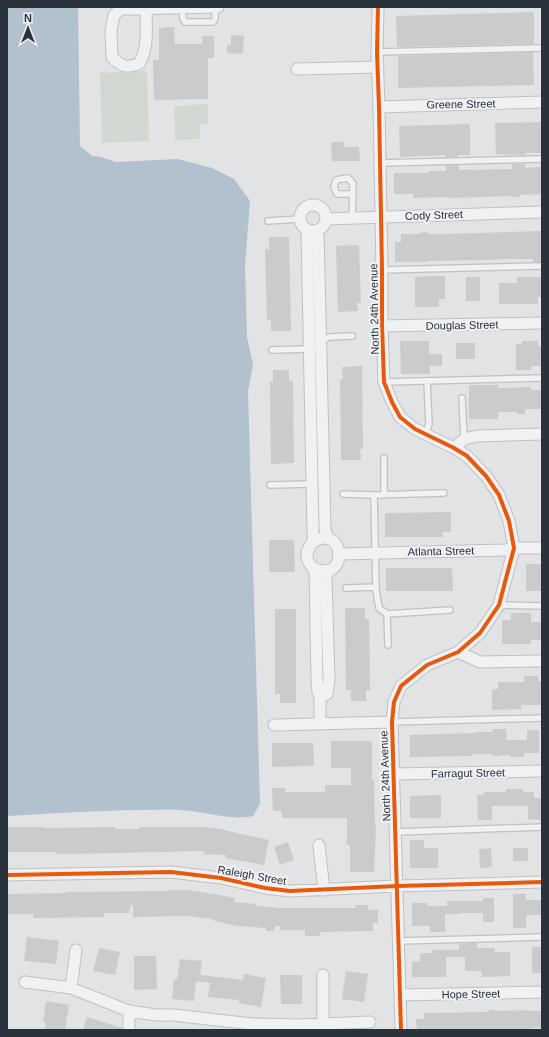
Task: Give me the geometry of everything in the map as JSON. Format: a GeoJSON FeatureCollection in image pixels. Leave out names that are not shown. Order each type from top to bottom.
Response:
{"type":"FeatureCollection","features":[{"type":"Feature","properties":{"kind":"street"},"geometry":{"type":"LineString","coordinates":[[146,8],[146,47],[144,55],[139,64],[128,67],[119,64],[112,57],[111,31],[114,15],[121,8],[217,7]]}},
{"type":"Feature","properties":{"kind":"street","name":"North 24th Avenue"},"geometry":{"type":"LineString","coordinates":[[378,7],[377,52],[384,382],[400,417],[415,429],[467,456],[486,476],[499,495],[509,521],[514,548],[499,606],[480,633],[458,652],[427,665],[401,686],[394,702],[392,722],[401,1030]]}},
{"type":"Feature","properties":{"kind":"street"},"geometry":{"type":"LineString","coordinates":[[297,69],[378,67]]}},
{"type":"Feature","properties":{"kind":"street","name":"Greene Street"},"geometry":{"type":"LineString","coordinates":[[379,107],[542,102]]}},
{"type":"Feature","properties":{"kind":"street"},"geometry":{"type":"LineString","coordinates":[[312,205],[317,205],[324,210],[326,219],[325,224],[318,231],[314,232],[306,230],[300,224],[302,211],[304,208],[312,205]]}},
{"type":"Feature","properties":{"kind":"street","name":"Cody Street"},"geometry":{"type":"LineString","coordinates":[[326,219],[542,212]]}},
{"type":"Feature","properties":{"kind":"street"},"geometry":{"type":"LineString","coordinates":[[306,230],[313,542]]}},
{"type":"Feature","properties":{"kind":"street"},"geometry":{"type":"LineString","coordinates":[[318,231],[325,529],[328,539]]}},
{"type":"Feature","properties":{"kind":"street","name":"Douglas Street"},"geometry":{"type":"LineString","coordinates":[[382,326],[542,323]]}},
{"type":"Feature","properties":{"kind":"street"},"geometry":{"type":"LineString","coordinates":[[454,448],[464,439],[476,436],[542,434]]}},
{"type":"Feature","properties":{"kind":"street"},"geometry":{"type":"LineString","coordinates":[[317,539],[328,539],[336,544],[340,554],[337,564],[328,570],[323,571],[315,569],[310,565],[307,559],[309,547],[317,539]]}},
{"type":"Feature","properties":{"kind":"street","name":"Atlanta Street"},"geometry":{"type":"LineString","coordinates":[[340,554],[542,548]]}},
{"type":"Feature","properties":{"kind":"street"},"geometry":{"type":"LineString","coordinates":[[315,569],[317,680],[318,693],[320,697],[320,724]]}},
{"type":"Feature","properties":{"kind":"street"},"geometry":{"type":"LineString","coordinates":[[320,697],[327,694],[329,680],[326,579],[328,570]]}},
{"type":"Feature","properties":{"kind":"street"},"geometry":{"type":"LineString","coordinates":[[458,652],[480,662],[542,661]]}},
{"type":"Feature","properties":{"kind":"street"},"geometry":{"type":"LineString","coordinates":[[274,726],[392,722]]}},
{"type":"Feature","properties":{"kind":"street","name":"Farragut Street"},"geometry":{"type":"LineString","coordinates":[[394,774],[542,772]]}},
{"type":"Feature","properties":{"kind":"street"},"geometry":{"type":"LineString","coordinates":[[320,845],[324,890]]}},
{"type":"Feature","properties":{"kind":"street","name":"Raleigh Street"},"geometry":{"type":"LineString","coordinates":[[7,875],[171,872],[221,878],[265,888],[290,891],[542,882]]}},
{"type":"Feature","properties":{"kind":"street"},"geometry":{"type":"LineString","coordinates":[[71,988],[76,950]]}},
{"type":"Feature","properties":{"kind":"street"},"geometry":{"type":"LineString","coordinates":[[323,975],[323,1024]]}},
{"type":"Feature","properties":{"kind":"street"},"geometry":{"type":"LineString","coordinates":[[25,982],[71,988],[128,1011],[252,1024],[300,1025],[370,1022]]}},
{"type":"Feature","properties":{"kind":"street","name":"Hope Street"},"geometry":{"type":"LineString","coordinates":[[400,995],[542,992]]}},
{"type":"Feature","properties":{"kind":"street"},"geometry":{"type":"LineString","coordinates":[[128,1011],[128,1030]]}},
{"type":"Feature","properties":{"kind":"lane"},"geometry":{"type":"LineString","coordinates":[[377,52],[542,48]]}},
{"type":"Feature","properties":{"kind":"lane"},"geometry":{"type":"LineString","coordinates":[[380,163],[542,159]]}},
{"type":"Feature","properties":{"kind":"lane"},"geometry":{"type":"LineString","coordinates":[[352,218],[353,194]]}},
{"type":"Feature","properties":{"kind":"lane"},"geometry":{"type":"LineString","coordinates":[[268,221],[300,220]]}},
{"type":"Feature","properties":{"kind":"lane"},"geometry":{"type":"LineString","coordinates":[[382,270],[542,266]]}},
{"type":"Feature","properties":{"kind":"lane"},"geometry":{"type":"LineString","coordinates":[[272,350],[309,349],[329,337],[352,336]]}},
{"type":"Feature","properties":{"kind":"lane"},"geometry":{"type":"LineString","coordinates":[[384,382],[542,378]]}},
{"type":"Feature","properties":{"kind":"lane"},"geometry":{"type":"LineString","coordinates":[[425,434],[429,424],[427,381]]}},
{"type":"Feature","properties":{"kind":"lane"},"geometry":{"type":"LineString","coordinates":[[462,398],[464,439]]}},
{"type":"Feature","properties":{"kind":"lane"},"geometry":{"type":"LineString","coordinates":[[384,458],[384,495]]}},
{"type":"Feature","properties":{"kind":"lane"},"geometry":{"type":"LineString","coordinates":[[270,485],[312,484]]}},
{"type":"Feature","properties":{"kind":"lane"},"geometry":{"type":"LineString","coordinates":[[343,494],[384,495],[444,493]]}},
{"type":"Feature","properties":{"kind":"lane"},"geometry":{"type":"LineString","coordinates":[[374,495],[376,587],[379,608],[387,614],[450,610]]}},
{"type":"Feature","properties":{"kind":"lane"},"geometry":{"type":"LineString","coordinates":[[346,588],[376,587]]}},
{"type":"Feature","properties":{"kind":"lane"},"geometry":{"type":"LineString","coordinates":[[499,606],[542,606]]}},
{"type":"Feature","properties":{"kind":"lane"},"geometry":{"type":"LineString","coordinates":[[387,614],[388,645]]}},
{"type":"Feature","properties":{"kind":"lane"},"geometry":{"type":"LineString","coordinates":[[392,722],[542,718]]}},
{"type":"Feature","properties":{"kind":"lane"},"geometry":{"type":"LineString","coordinates":[[396,832],[542,827]]}},
{"type":"Feature","properties":{"kind":"lane"},"geometry":{"type":"LineString","coordinates":[[398,941],[542,937]]}},
{"type":"Feature","properties":{"kind":"shaded area"},"geometry":{"type":"Polygon","coordinates":[[[147,71],[149,141],[102,143],[100,73],[147,71]]]}},
{"type":"Feature","properties":{"kind":"shaded area"},"geometry":{"type":"Polygon","coordinates":[[[208,104],[208,124],[200,124],[200,139],[175,140],[174,106],[208,104]]]}},
{"type":"Feature","properties":{"kind":"water"},"geometry":{"type":"Polygon","coordinates":[[[7,7],[78,7],[80,146],[92,156],[101,157],[116,162],[178,159],[212,168],[234,179],[250,201],[245,266],[247,337],[253,365],[248,391],[260,804],[253,816],[226,817],[180,810],[137,810],[7,816],[7,7]]]}},
{"type":"Feature","properties":{"kind":"building"},"geometry":{"type":"Polygon","coordinates":[[[534,12],[534,44],[397,47],[396,16],[534,12]]]}},
{"type":"Feature","properties":{"kind":"building"},"geometry":{"type":"Polygon","coordinates":[[[174,27],[175,44],[202,44],[202,36],[214,36],[214,58],[208,58],[208,99],[154,100],[153,60],[159,60],[159,28],[174,27]]]}},
{"type":"Feature","properties":{"kind":"building"},"geometry":{"type":"Polygon","coordinates":[[[231,35],[244,36],[243,54],[227,53],[227,45],[231,45],[231,35]]]}},
{"type":"Feature","properties":{"kind":"building"},"geometry":{"type":"Polygon","coordinates":[[[533,52],[534,85],[398,88],[398,56],[533,52]]]}},
{"type":"Feature","properties":{"kind":"building"},"geometry":{"type":"Polygon","coordinates":[[[542,122],[542,153],[526,153],[525,155],[496,154],[495,123],[542,122]]]}},
{"type":"Feature","properties":{"kind":"building"},"geometry":{"type":"Polygon","coordinates":[[[470,124],[470,155],[458,155],[458,157],[446,157],[445,155],[400,157],[399,126],[470,124]]]}},
{"type":"Feature","properties":{"kind":"building"},"geometry":{"type":"Polygon","coordinates":[[[331,142],[344,142],[344,147],[359,147],[360,161],[332,161],[331,142]]]}},
{"type":"Feature","properties":{"kind":"building"},"geometry":{"type":"Polygon","coordinates":[[[512,164],[525,164],[525,168],[542,167],[542,194],[520,195],[520,197],[413,198],[413,194],[394,194],[394,173],[429,173],[429,171],[446,171],[446,166],[459,165],[459,170],[512,169],[512,164]]]}},
{"type":"Feature","properties":{"kind":"building"},"geometry":{"type":"Polygon","coordinates":[[[542,231],[542,262],[533,262],[533,259],[510,259],[395,262],[395,242],[401,242],[401,234],[420,234],[427,232],[427,234],[447,234],[542,231]]]}},
{"type":"Feature","properties":{"kind":"building"},"geometry":{"type":"Polygon","coordinates":[[[269,237],[289,237],[291,331],[271,331],[271,320],[267,320],[265,249],[269,249],[269,237]]]}},
{"type":"Feature","properties":{"kind":"building"},"geometry":{"type":"Polygon","coordinates":[[[359,245],[361,303],[357,303],[358,311],[338,312],[336,246],[359,245]]]}},
{"type":"Feature","properties":{"kind":"building"},"geometry":{"type":"Polygon","coordinates":[[[445,276],[445,299],[439,299],[439,307],[415,307],[415,277],[445,276]]]}},
{"type":"Feature","properties":{"kind":"building"},"geometry":{"type":"Polygon","coordinates":[[[466,277],[480,277],[480,301],[466,301],[466,277]]]}},
{"type":"Feature","properties":{"kind":"building"},"geometry":{"type":"Polygon","coordinates":[[[517,277],[542,277],[542,297],[538,297],[538,304],[499,304],[499,283],[517,283],[517,277]]]}},
{"type":"Feature","properties":{"kind":"building"},"geometry":{"type":"Polygon","coordinates":[[[400,341],[429,341],[429,354],[442,354],[442,366],[430,366],[430,374],[401,374],[400,341]]]}},
{"type":"Feature","properties":{"kind":"building"},"geometry":{"type":"Polygon","coordinates":[[[522,341],[538,341],[538,346],[542,346],[542,366],[531,366],[531,370],[516,370],[516,344],[522,344],[522,341]]]}},
{"type":"Feature","properties":{"kind":"building"},"geometry":{"type":"Polygon","coordinates":[[[456,343],[475,343],[475,359],[456,359],[456,343]]]}},
{"type":"Feature","properties":{"kind":"building"},"geometry":{"type":"Polygon","coordinates":[[[362,366],[363,449],[360,449],[361,460],[341,460],[340,379],[343,379],[342,367],[362,366]]]}},
{"type":"Feature","properties":{"kind":"building"},"geometry":{"type":"Polygon","coordinates":[[[273,370],[289,370],[289,381],[293,381],[294,463],[271,464],[270,382],[273,382],[273,370]]]}},
{"type":"Feature","properties":{"kind":"building"},"geometry":{"type":"Polygon","coordinates":[[[469,385],[498,385],[498,388],[531,387],[531,390],[542,390],[542,409],[525,409],[525,414],[517,414],[517,412],[498,412],[498,419],[469,419],[469,385]]]}},
{"type":"Feature","properties":{"kind":"building"},"geometry":{"type":"Polygon","coordinates":[[[451,512],[451,532],[443,532],[443,537],[385,537],[385,513],[451,512]]]}},
{"type":"Feature","properties":{"kind":"building"},"geometry":{"type":"Polygon","coordinates":[[[269,540],[294,540],[295,572],[269,572],[269,540]]]}},
{"type":"Feature","properties":{"kind":"building"},"geometry":{"type":"Polygon","coordinates":[[[526,564],[542,564],[542,591],[526,591],[526,564]]]}},
{"type":"Feature","properties":{"kind":"building"},"geometry":{"type":"Polygon","coordinates":[[[386,568],[452,568],[453,591],[386,591],[386,568]]]}},
{"type":"Feature","properties":{"kind":"building"},"geometry":{"type":"Polygon","coordinates":[[[345,608],[365,608],[365,619],[369,619],[370,690],[366,690],[366,701],[351,701],[351,690],[346,690],[345,608]]]}},
{"type":"Feature","properties":{"kind":"building"},"geometry":{"type":"Polygon","coordinates":[[[275,609],[296,609],[296,703],[280,703],[280,694],[275,694],[275,609]]]}},
{"type":"Feature","properties":{"kind":"building"},"geometry":{"type":"Polygon","coordinates":[[[511,613],[531,613],[531,622],[542,622],[542,640],[531,640],[531,644],[502,644],[502,620],[511,620],[511,613]]]}},
{"type":"Feature","properties":{"kind":"building"},"geometry":{"type":"Polygon","coordinates":[[[524,676],[538,676],[538,681],[542,681],[542,705],[521,705],[521,709],[492,710],[492,689],[498,689],[498,682],[524,682],[524,676]]]}},
{"type":"Feature","properties":{"kind":"building"},"geometry":{"type":"Polygon","coordinates":[[[493,729],[506,729],[507,740],[527,740],[527,730],[539,730],[539,753],[524,753],[524,757],[510,757],[510,755],[493,756],[493,754],[472,754],[472,756],[410,757],[410,735],[493,732],[493,729]]]}},
{"type":"Feature","properties":{"kind":"building"},"geometry":{"type":"Polygon","coordinates":[[[331,741],[372,741],[372,780],[374,780],[376,826],[374,872],[350,872],[350,845],[347,845],[347,818],[282,818],[282,811],[273,811],[272,788],[285,788],[285,792],[325,792],[325,785],[351,785],[351,768],[331,768],[331,741]]]}},
{"type":"Feature","properties":{"kind":"building"},"geometry":{"type":"Polygon","coordinates":[[[272,743],[313,743],[314,766],[272,767],[272,743]]]}},
{"type":"Feature","properties":{"kind":"building"},"geometry":{"type":"Polygon","coordinates":[[[506,789],[523,789],[523,792],[534,792],[534,798],[541,798],[541,820],[528,819],[528,806],[492,806],[492,820],[478,820],[477,795],[484,795],[484,792],[506,792],[506,789]]]}},
{"type":"Feature","properties":{"kind":"building"},"geometry":{"type":"Polygon","coordinates":[[[441,795],[441,818],[410,818],[410,796],[441,795]]]}},
{"type":"Feature","properties":{"kind":"building"},"geometry":{"type":"Polygon","coordinates":[[[7,827],[115,827],[115,829],[139,829],[139,827],[202,827],[223,829],[269,840],[264,865],[226,858],[226,855],[203,854],[204,851],[73,854],[56,854],[56,852],[7,852],[7,827]]]}},
{"type":"Feature","properties":{"kind":"building"},"geometry":{"type":"Polygon","coordinates":[[[410,840],[424,840],[424,848],[438,848],[438,868],[410,868],[410,840]]]}},
{"type":"Feature","properties":{"kind":"building"},"geometry":{"type":"Polygon","coordinates":[[[288,842],[294,860],[280,865],[274,847],[288,842]]]}},
{"type":"Feature","properties":{"kind":"building"},"geometry":{"type":"Polygon","coordinates":[[[491,848],[492,867],[480,868],[479,849],[491,848]]]}},
{"type":"Feature","properties":{"kind":"building"},"geometry":{"type":"Polygon","coordinates":[[[513,848],[528,848],[528,861],[513,861],[513,848]]]}},
{"type":"Feature","properties":{"kind":"building"},"geometry":{"type":"Polygon","coordinates":[[[187,890],[214,894],[235,898],[234,902],[280,908],[355,908],[355,905],[368,905],[368,910],[378,910],[378,923],[373,923],[373,931],[320,932],[320,936],[305,936],[305,930],[280,930],[280,926],[275,926],[274,931],[266,931],[266,928],[237,926],[212,919],[187,916],[133,917],[133,905],[131,905],[129,913],[104,913],[104,917],[33,918],[33,914],[7,914],[7,894],[187,890]]]}},
{"type":"Feature","properties":{"kind":"building"},"geometry":{"type":"Polygon","coordinates":[[[513,894],[526,894],[526,900],[542,900],[542,915],[526,915],[526,928],[513,928],[513,894]]]}},
{"type":"Feature","properties":{"kind":"building"},"geometry":{"type":"Polygon","coordinates":[[[483,898],[494,898],[494,922],[483,922],[483,913],[460,913],[445,914],[445,932],[430,932],[430,926],[412,926],[412,903],[427,903],[427,906],[447,906],[447,901],[483,901],[483,898]]]}},
{"type":"Feature","properties":{"kind":"building"},"geometry":{"type":"Polygon","coordinates":[[[27,937],[59,941],[56,964],[24,961],[27,937]]]}},
{"type":"Feature","properties":{"kind":"building"},"geometry":{"type":"Polygon","coordinates":[[[477,943],[477,948],[495,948],[495,952],[510,952],[510,976],[482,977],[482,971],[465,971],[465,957],[446,957],[446,977],[412,977],[412,961],[420,961],[420,953],[432,953],[432,950],[459,950],[459,944],[477,943]]]}},
{"type":"Feature","properties":{"kind":"building"},"geometry":{"type":"Polygon","coordinates":[[[532,947],[542,947],[542,973],[532,973],[532,947]]]}},
{"type":"Feature","properties":{"kind":"building"},"geometry":{"type":"Polygon","coordinates":[[[99,948],[120,952],[115,975],[93,971],[99,948]]]}},
{"type":"Feature","properties":{"kind":"building"},"geometry":{"type":"Polygon","coordinates":[[[134,956],[156,956],[157,989],[134,990],[134,956]]]}},
{"type":"Feature","properties":{"kind":"building"},"geometry":{"type":"Polygon","coordinates":[[[180,959],[202,961],[200,975],[243,980],[244,974],[266,978],[261,1007],[239,1003],[239,1000],[208,997],[210,983],[196,981],[194,1001],[172,999],[174,979],[177,979],[180,959]]]}},
{"type":"Feature","properties":{"kind":"building"},"geometry":{"type":"Polygon","coordinates":[[[346,971],[368,974],[364,1002],[342,999],[346,971]]]}},
{"type":"Feature","properties":{"kind":"building"},"geometry":{"type":"Polygon","coordinates":[[[280,975],[302,975],[302,1004],[281,1004],[280,975]]]}},
{"type":"Feature","properties":{"kind":"building"},"geometry":{"type":"Polygon","coordinates":[[[46,1001],[69,1005],[65,1030],[45,1030],[46,1023],[43,1022],[46,1001]]]}},
{"type":"Feature","properties":{"kind":"building"},"geometry":{"type":"Polygon","coordinates":[[[489,1010],[542,1011],[542,1028],[531,1028],[531,1030],[417,1030],[416,1019],[424,1019],[424,1013],[489,1012],[489,1010]]]}},
{"type":"Feature","properties":{"kind":"building"},"geometry":{"type":"Polygon","coordinates":[[[87,1017],[122,1028],[122,1030],[83,1030],[87,1017]]]}},
{"type":"Feature","properties":{"kind":"cycle path"},"geometry":{"type":"LineString","coordinates":[[378,7],[377,52],[384,382],[400,417],[415,429],[467,456],[486,476],[499,495],[509,521],[514,548],[499,605],[480,633],[458,652],[427,665],[401,686],[394,702],[392,722],[401,1030]]}},
{"type":"Feature","properties":{"kind":"cycle path"},"geometry":{"type":"LineString","coordinates":[[7,875],[171,872],[221,878],[265,888],[290,891],[542,882]]}}]}
